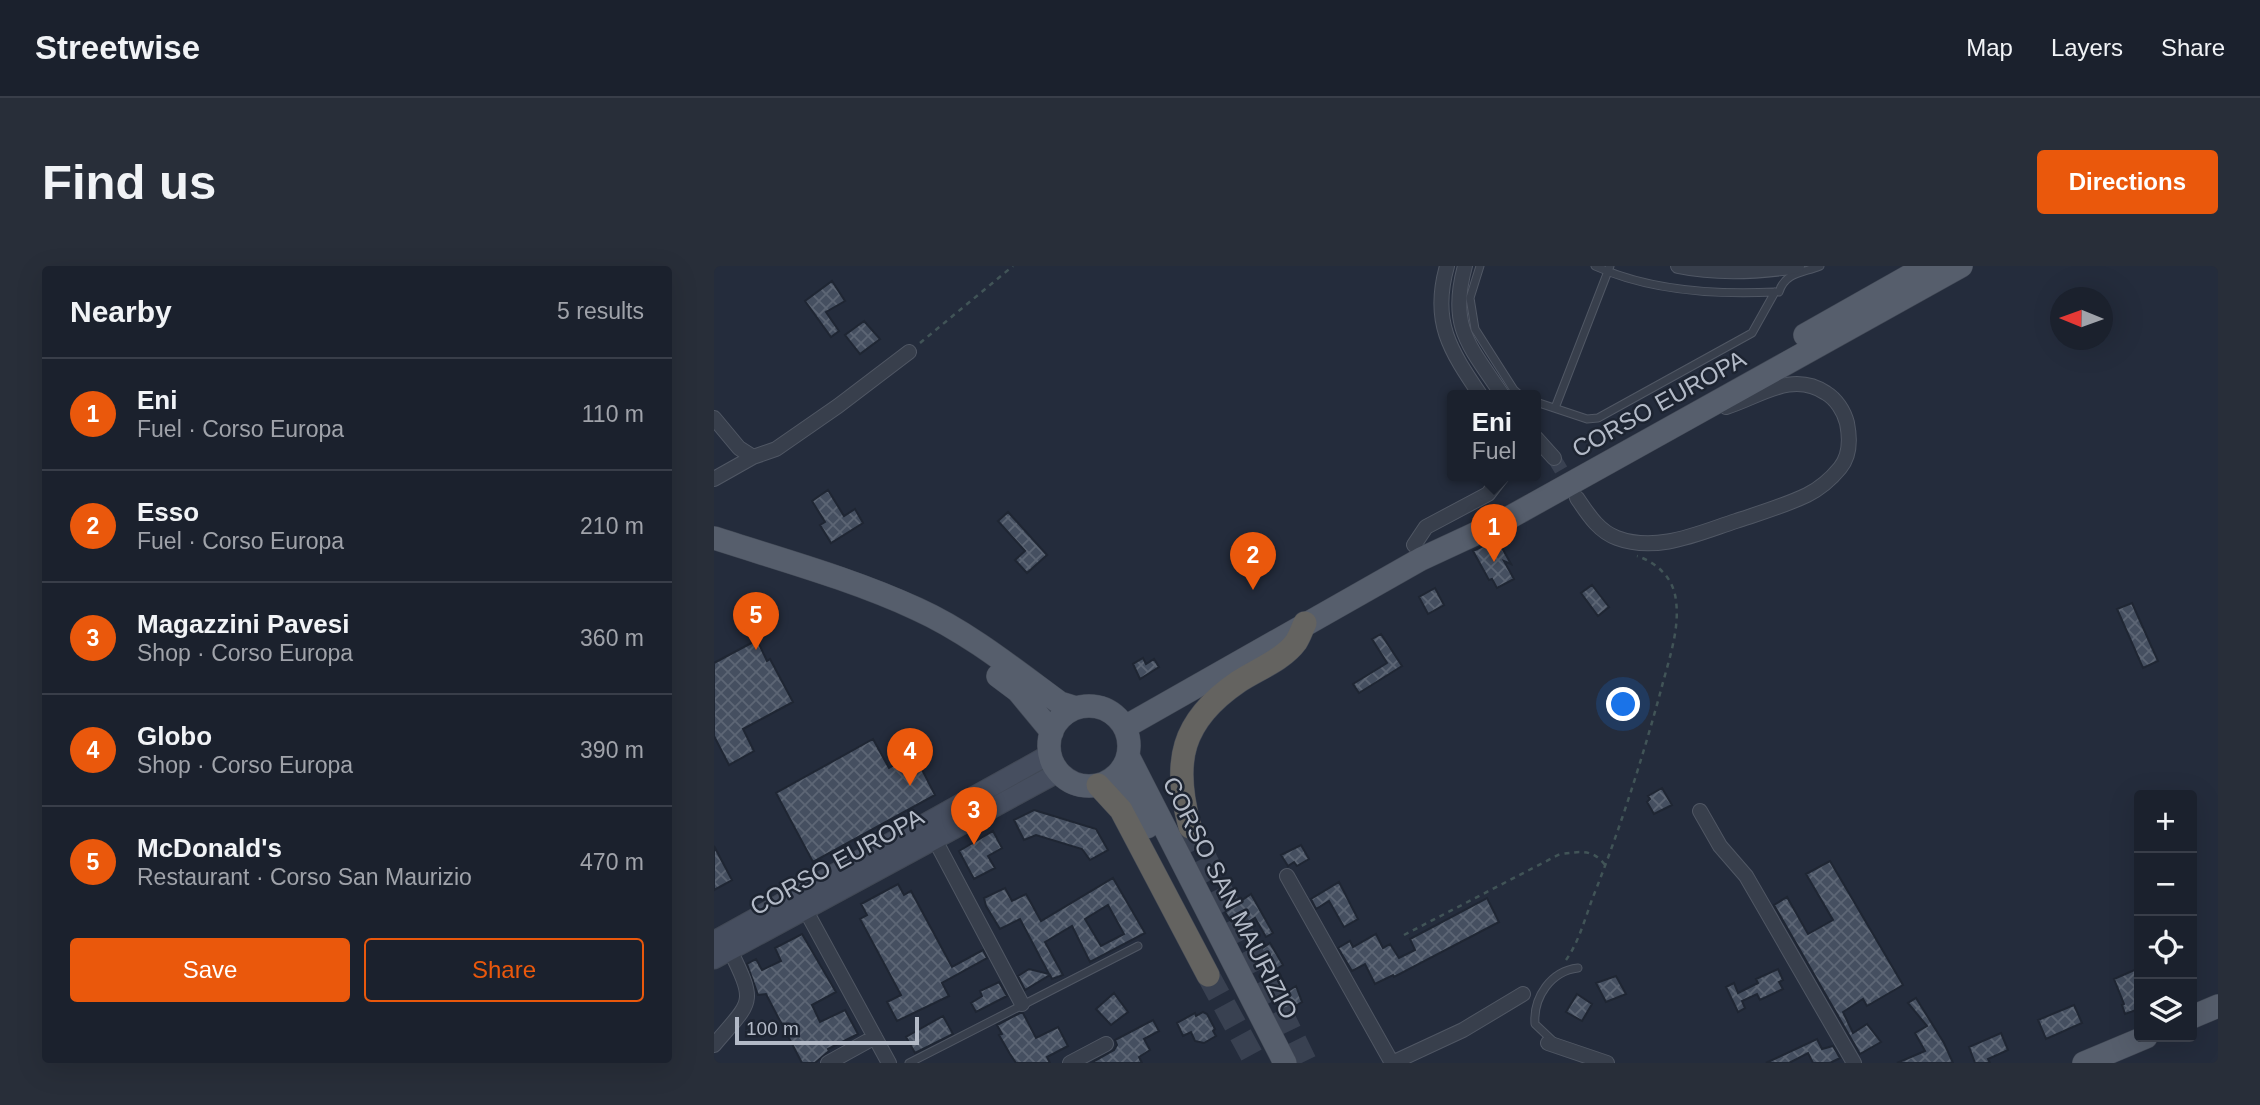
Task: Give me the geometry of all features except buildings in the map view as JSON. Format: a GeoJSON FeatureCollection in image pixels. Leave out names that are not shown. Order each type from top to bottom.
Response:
{"type":"FeatureCollection","features":[{"type":"Feature","properties":{"kind":"highway"},"geometry":{"type":"LineString","coordinates":[[1190,827],[1182,799],[1180,771],[1188,736],[1207,706],[1295,644],[1306,623]]}},
{"type":"Feature","properties":{"kind":"highway"},"geometry":{"type":"LineString","coordinates":[[1105,782],[1208,975]]}},
{"type":"Feature","properties":{"kind":"main road","name":"CORSO EUROPA"},"geometry":{"type":"LineString","coordinates":[[1120,721],[1245,643],[1414,545],[1499,506],[1927,266]]}},
{"type":"Feature","properties":{"kind":"main road","name":"CORSO EUROPA"},"geometry":{"type":"LineString","coordinates":[[1120,721],[1421,559],[1505,520],[1961,266]]}},
{"type":"Feature","properties":{"kind":"main road"},"geometry":{"type":"LineString","coordinates":[[714,538],[858,585],[919,610],[971,640],[1060,703],[1076,708],[1102,708],[1120,721],[1128,736],[1128,756],[1122,769],[1105,782],[1077,783],[1054,753],[1018,691],[977,660],[911,622],[873,606],[714,554]]}},
{"type":"Feature","properties":{"kind":"main road","name":"CORSO EUROPA"},"geometry":{"type":"LineString","coordinates":[[719,950],[806,909],[934,838],[1054,753],[1057,722],[1076,708]]}},
{"type":"Feature","properties":{"kind":"main road","name":"CORSO EUROPA"},"geometry":{"type":"LineString","coordinates":[[719,950],[1054,753]]}},
{"type":"Feature","properties":{"kind":"main road","name":"CORSO SAN MAURIZIO"},"geometry":{"type":"LineString","coordinates":[[1128,756],[1285,1063]]}},
{"type":"Feature","properties":{"kind":"main road","name":"CORSO SAN MAURIZIO"},"geometry":{"type":"LineString","coordinates":[[1105,782],[1134,803],[1269,1063]]}},
{"type":"Feature","properties":{"kind":"main road"},"geometry":{"type":"LineString","coordinates":[[2197,1015],[2218,1006]]}},
{"type":"Feature","properties":{"kind":"main road"},"geometry":{"type":"LineString","coordinates":[[2084,1063],[2134,1042]]}},
{"type":"Feature","properties":{"kind":"street"},"geometry":{"type":"LineString","coordinates":[[1447,266],[1440,304],[1442,325],[1451,347],[1478,390]]}},
{"type":"Feature","properties":{"kind":"street"},"geometry":{"type":"LineString","coordinates":[[1465,266],[1457,306],[1460,322],[1466,339],[1499,390]]}},
{"type":"Feature","properties":{"kind":"street"},"geometry":{"type":"LineString","coordinates":[[1678,266],[1748,271],[1797,266]]}},
{"type":"Feature","properties":{"kind":"street"},"geometry":{"type":"LineString","coordinates":[[714,479],[753,457],[776,449],[909,352]]}},
{"type":"Feature","properties":{"kind":"street"},"geometry":{"type":"LineString","coordinates":[[1577,498],[1601,529],[1616,538],[1637,543],[1678,540],[1808,495],[1828,481],[1842,466],[1848,450],[1846,419],[1839,406],[1822,390],[1800,383],[1779,386],[1688,419]]}},
{"type":"Feature","properties":{"kind":"street"},"geometry":{"type":"LineString","coordinates":[[714,418],[739,448],[753,457]]}},
{"type":"Feature","properties":{"kind":"street"},"geometry":{"type":"LineString","coordinates":[[1541,443],[1555,458]]}},
{"type":"Feature","properties":{"kind":"street"},"geometry":{"type":"LineString","coordinates":[[1414,545],[1426,527],[1488,494],[1498,481]]}},
{"type":"Feature","properties":{"kind":"street"},"geometry":{"type":"LineString","coordinates":[[1700,811],[1720,846],[1746,876],[1854,1063]]}},
{"type":"Feature","properties":{"kind":"street"},"geometry":{"type":"LineString","coordinates":[[934,838],[1022,1004]]}},
{"type":"Feature","properties":{"kind":"street"},"geometry":{"type":"LineString","coordinates":[[1287,876],[1392,1063],[1462,1030],[1523,994]]}},
{"type":"Feature","properties":{"kind":"street"},"geometry":{"type":"LineString","coordinates":[[806,909],[889,1063]]}},
{"type":"Feature","properties":{"kind":"street"},"geometry":{"type":"LineString","coordinates":[[714,1045],[747,1006],[748,991],[719,950]]}},
{"type":"Feature","properties":{"kind":"street"},"geometry":{"type":"LineString","coordinates":[[828,1063],[875,1037]]}},
{"type":"Feature","properties":{"kind":"street"},"geometry":{"type":"LineString","coordinates":[[1070,1063],[1107,1044]]}},
{"type":"Feature","properties":{"kind":"street"},"geometry":{"type":"LineString","coordinates":[[1553,1044],[1607,1063]]}},
{"type":"Feature","properties":{"kind":"lane"},"geometry":{"type":"LineString","coordinates":[[1480,266],[1470,298],[1475,328],[1514,390]]}},
{"type":"Feature","properties":{"kind":"lane"},"geometry":{"type":"LineString","coordinates":[[1541,404],[1587,419],[1598,418],[1752,333],[1775,292],[1717,293],[1679,289],[1645,282],[1595,266]]}},
{"type":"Feature","properties":{"kind":"lane"},"geometry":{"type":"LineString","coordinates":[[1779,292],[1781,283],[1788,276],[1819,266]]}},
{"type":"Feature","properties":{"kind":"lane"},"geometry":{"type":"LineString","coordinates":[[1555,408],[1609,269]]}},
{"type":"Feature","properties":{"kind":"lane"},"geometry":{"type":"LineString","coordinates":[[909,1063],[1138,946]]}},
{"type":"Feature","properties":{"kind":"lane"},"geometry":{"type":"LineString","coordinates":[[1553,1044],[1535,1024],[1536,1004],[1549,983],[1561,973],[1578,968]]}},
{"type":"Feature","properties":{"kind":"path"},"geometry":{"type":"LineString","coordinates":[[909,352],[1013,266]]}},
{"type":"Feature","properties":{"kind":"path"},"geometry":{"type":"LineString","coordinates":[[1562,965],[1574,945],[1605,865],[1643,755],[1667,669],[1677,614],[1676,600],[1667,577],[1654,564],[1632,554]]}},
{"type":"Feature","properties":{"kind":"path"},"geometry":{"type":"LineString","coordinates":[[1404,935],[1560,854],[1583,851],[1598,856],[1605,865]]}},
{"type":"Feature","properties":{"kind":"tunnel"},"geometry":{"type":"LineString","coordinates":[[1554,458],[1573,490]]}},
{"type":"Feature","properties":{"kind":"tunnel"},"geometry":{"type":"LineString","coordinates":[[1190,827],[1306,1063]]}},
{"type":"Feature","properties":{"kind":"tunnel"},"geometry":{"type":"LineString","coordinates":[[1208,975],[1256,1063]]}},
{"type":"Feature","properties":{"kind":"place","name":"Eni"},"geometry":{"type":"Point","coordinates":[1494,562]}},
{"type":"Feature","properties":{"kind":"place","name":"Esso"},"geometry":{"type":"Point","coordinates":[1253,590]}},
{"type":"Feature","properties":{"kind":"place","name":"McDonald's"},"geometry":{"type":"Point","coordinates":[756,650]}},
{"type":"Feature","properties":{"kind":"place","name":"Globo"},"geometry":{"type":"Point","coordinates":[910,786]}},
{"type":"Feature","properties":{"kind":"place","name":"Magazzini Pavesi"},"geometry":{"type":"Point","coordinates":[974,845]}}]}
